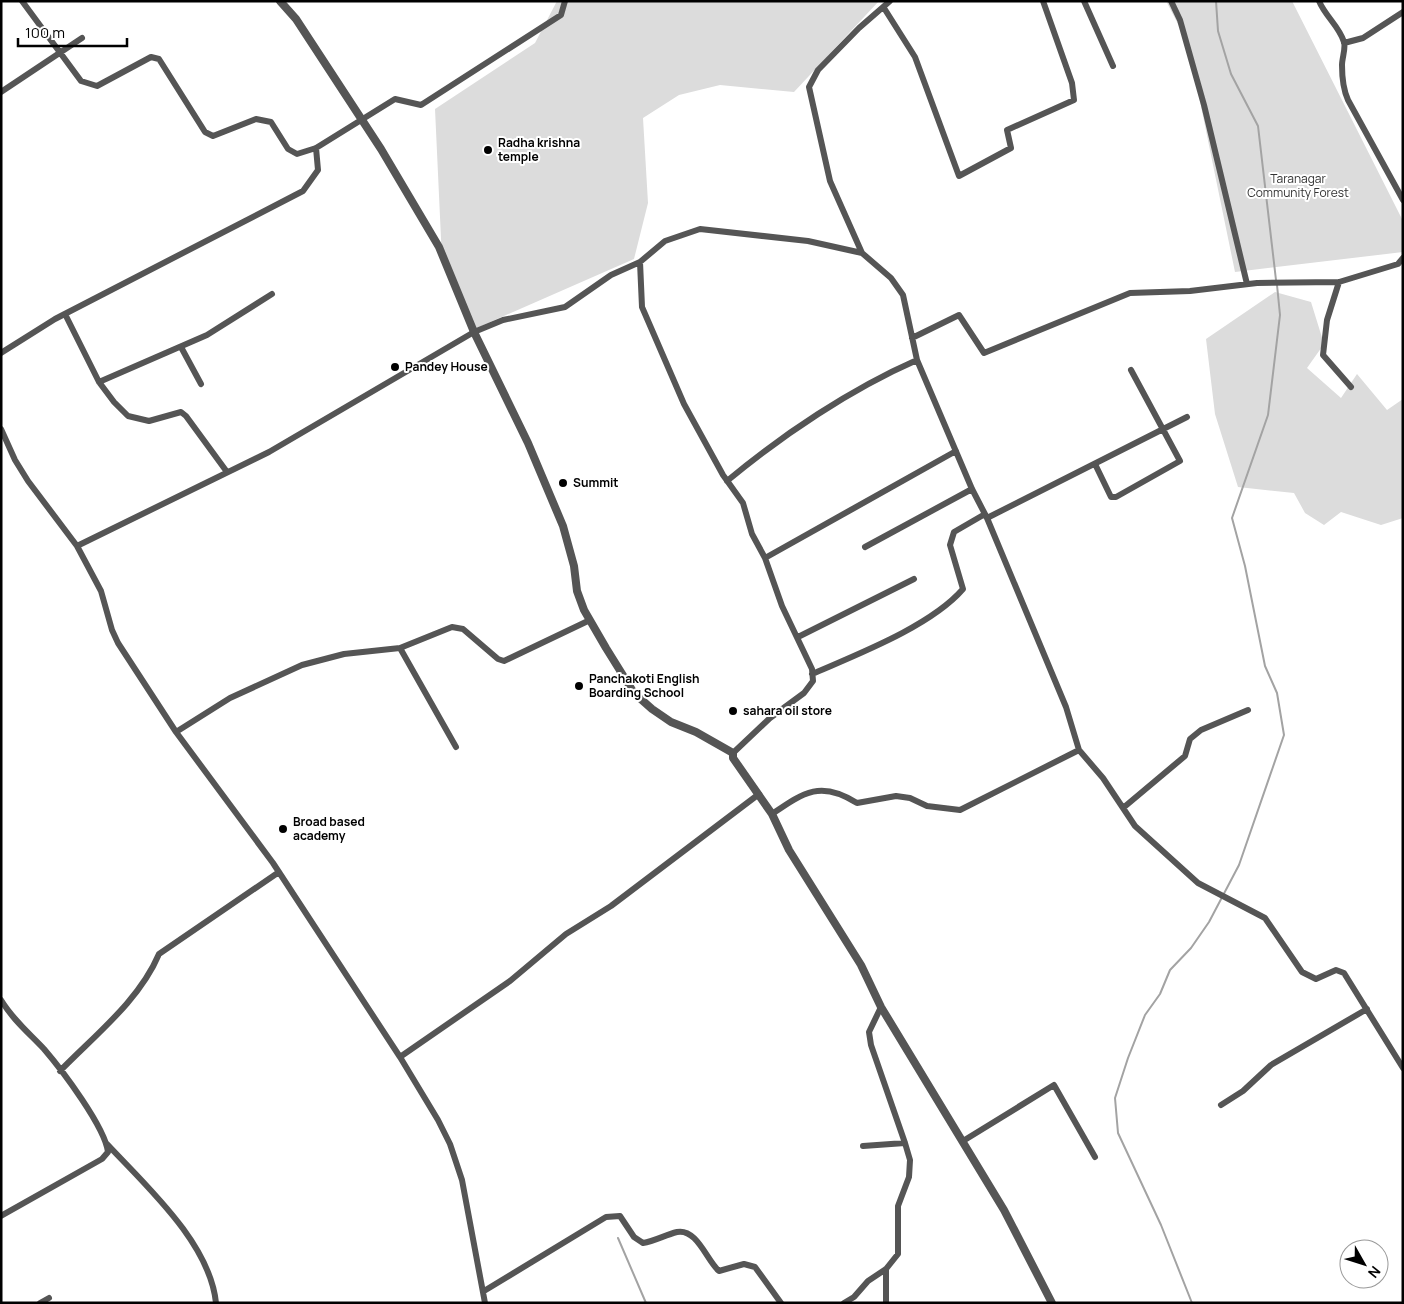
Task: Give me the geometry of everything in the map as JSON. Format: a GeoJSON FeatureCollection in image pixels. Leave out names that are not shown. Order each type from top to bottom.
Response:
{"type":"FeatureCollection","features":[{"type":"Feature","properties":{"kind":"street"},"geometry":{"type":"LineString","coordinates":[[22,1],[81,81],[97,86],[151,57],[159,59],[205,132],[212,136],[256,120],[271,122],[288,149],[297,154],[316,148],[394,99],[421,105],[561,15],[565,1]]}},
{"type":"Feature","properties":{"kind":"street"},"geometry":{"type":"LineString","coordinates":[[280,1],[296,19],[435,239],[474,332],[528,443],[563,526],[574,566],[577,591],[590,620],[634,693],[671,722],[696,732],[733,753]]}},
{"type":"Feature","properties":{"kind":"street"},"geometry":{"type":"LineString","coordinates":[[890,1],[859,28],[818,70],[809,87],[830,181],[862,253],[891,278],[902,295],[917,360],[972,489],[986,516],[1066,707],[1079,750],[1103,778],[1135,826],[1198,883],[1265,918],[1302,972],[1308,977],[1316,979],[1336,970],[1344,973],[1403,1068]]}},
{"type":"Feature","properties":{"kind":"street"},"geometry":{"type":"LineString","coordinates":[[884,8],[915,57],[959,176],[1011,148],[1007,130],[1074,100],[1072,83],[1043,1]]}},
{"type":"Feature","properties":{"kind":"street"},"geometry":{"type":"LineString","coordinates":[[1084,1],[1113,66]]}},
{"type":"Feature","properties":{"kind":"street"},"geometry":{"type":"LineString","coordinates":[[1171,1],[1180,20],[1204,105],[1247,284]]}},
{"type":"Feature","properties":{"kind":"street"},"geometry":{"type":"LineString","coordinates":[[1319,1],[1324,14],[1336,28],[1344,43],[1342,64],[1343,87],[1403,200]]}},
{"type":"Feature","properties":{"kind":"street"},"geometry":{"type":"LineString","coordinates":[[1344,43],[1363,38],[1403,12]]}},
{"type":"Feature","properties":{"kind":"street"},"geometry":{"type":"LineString","coordinates":[[1,92],[61,54],[82,38]]}},
{"type":"Feature","properties":{"kind":"street"},"geometry":{"type":"LineString","coordinates":[[1,353],[31,332],[303,191],[318,170],[316,148]]}},
{"type":"Feature","properties":{"kind":"street"},"geometry":{"type":"LineString","coordinates":[[77,546],[269,452],[474,332],[503,320],[565,307],[611,275],[640,262],[665,241],[700,229],[808,241],[862,253]]}},
{"type":"Feature","properties":{"kind":"street"},"geometry":{"type":"LineString","coordinates":[[912,338],[959,314],[984,353],[1130,293],[1190,291],[1292,281],[1339,282],[1398,264],[1403,258]]}},
{"type":"Feature","properties":{"kind":"street"},"geometry":{"type":"LineString","coordinates":[[640,262],[642,307],[684,404],[728,481],[743,503],[752,534],[765,558],[782,606],[798,637],[812,674],[813,681],[804,693],[770,718],[733,753]]}},
{"type":"Feature","properties":{"kind":"street"},"geometry":{"type":"LineString","coordinates":[[1339,282],[1327,320],[1323,355],[1351,387]]}},
{"type":"Feature","properties":{"kind":"street"},"geometry":{"type":"LineString","coordinates":[[99,382],[208,335],[272,294]]}},
{"type":"Feature","properties":{"kind":"street"},"geometry":{"type":"LineString","coordinates":[[65,314],[99,382],[114,402],[128,416],[149,421],[181,412],[186,416],[227,472]]}},
{"type":"Feature","properties":{"kind":"street"},"geometry":{"type":"LineString","coordinates":[[181,348],[201,384]]}},
{"type":"Feature","properties":{"kind":"street"},"geometry":{"type":"LineString","coordinates":[[728,481],[771,446],[802,425],[893,370],[917,360]]}},
{"type":"Feature","properties":{"kind":"street"},"geometry":{"type":"LineString","coordinates":[[1095,464],[1111,496],[1116,497],[1180,461],[1132,370]]}},
{"type":"Feature","properties":{"kind":"street"},"geometry":{"type":"LineString","coordinates":[[812,674],[920,623],[953,601],[963,589],[950,545],[954,532],[1187,417]]}},
{"type":"Feature","properties":{"kind":"street"},"geometry":{"type":"LineString","coordinates":[[1,429],[15,460],[28,481],[77,546],[101,591],[116,638],[176,732],[279,872],[400,1057],[450,1144],[462,1180],[485,1303]]}},
{"type":"Feature","properties":{"kind":"street"},"geometry":{"type":"LineString","coordinates":[[765,558],[956,451]]}},
{"type":"Feature","properties":{"kind":"street"},"geometry":{"type":"LineString","coordinates":[[865,547],[972,489]]}},
{"type":"Feature","properties":{"kind":"street"},"geometry":{"type":"LineString","coordinates":[[798,637],[914,579]]}},
{"type":"Feature","properties":{"kind":"street"},"geometry":{"type":"LineString","coordinates":[[176,732],[230,698],[302,665],[353,652],[400,648],[452,627],[462,629],[498,659],[504,661],[590,620]]}},
{"type":"Feature","properties":{"kind":"street"},"geometry":{"type":"LineString","coordinates":[[400,648],[456,747]]}},
{"type":"Feature","properties":{"kind":"street"},"geometry":{"type":"LineString","coordinates":[[1123,808],[1185,756],[1190,739],[1201,730],[1248,710]]}},
{"type":"Feature","properties":{"kind":"street"},"geometry":{"type":"LineString","coordinates":[[772,814],[800,795],[828,789],[845,795],[857,803],[875,802],[896,796],[910,798],[927,806],[960,810],[1079,750]]}},
{"type":"Feature","properties":{"kind":"street"},"geometry":{"type":"LineString","coordinates":[[733,753],[733,758],[772,814],[789,850],[861,965],[881,1006],[1004,1210],[1052,1303]]}},
{"type":"Feature","properties":{"kind":"street"},"geometry":{"type":"LineString","coordinates":[[400,1057],[510,981],[566,934],[611,906],[759,794]]}},
{"type":"Feature","properties":{"kind":"street"},"geometry":{"type":"LineString","coordinates":[[60,1071],[137,992],[152,970],[159,954],[279,872]]}},
{"type":"Feature","properties":{"kind":"street"},"geometry":{"type":"LineString","coordinates":[[1,1000],[9,1013],[45,1051],[60,1071],[94,1119],[107,1144],[168,1207],[206,1267],[216,1303]]}},
{"type":"Feature","properties":{"kind":"street"},"geometry":{"type":"LineString","coordinates":[[844,1303],[854,1297],[868,1281],[886,1269],[898,1254],[899,1244],[896,1223],[898,1206],[909,1177],[910,1166],[905,1143],[870,1045],[869,1032],[881,1006]]}},
{"type":"Feature","properties":{"kind":"street"},"geometry":{"type":"LineString","coordinates":[[1221,1105],[1243,1090],[1271,1065],[1367,1009]]}},
{"type":"Feature","properties":{"kind":"street"},"geometry":{"type":"LineString","coordinates":[[963,1142],[1054,1085],[1095,1157]]}},
{"type":"Feature","properties":{"kind":"street"},"geometry":{"type":"LineString","coordinates":[[864,1146],[905,1143]]}},
{"type":"Feature","properties":{"kind":"street"},"geometry":{"type":"LineString","coordinates":[[1,1216],[102,1159],[108,1152],[107,1144]]}},
{"type":"Feature","properties":{"kind":"street"},"geometry":{"type":"LineString","coordinates":[[484,1291],[606,1217],[620,1216],[634,1238],[643,1243],[675,1232],[688,1234],[695,1240],[719,1271],[744,1264],[755,1267],[781,1303]]}},
{"type":"Feature","properties":{"kind":"street"},"geometry":{"type":"LineString","coordinates":[[886,1269],[886,1303]]}},
{"type":"Feature","properties":{"kind":"street"},"geometry":{"type":"LineString","coordinates":[[40,1303],[48,1298]]}},
{"type":"Feature","properties":{"kind":"green space"},"geometry":{"type":"Polygon","coordinates":[[[557,1],[879,1],[794,92],[720,85],[679,95],[643,118],[648,203],[634,259],[472,330],[442,260],[435,109],[535,43],[557,1]]]}},
{"type":"Feature","properties":{"kind":"green space","name":"Taranagar Community Forest"},"geometry":{"type":"Polygon","coordinates":[[[1166,1],[1292,1],[1403,221],[1403,252],[1235,272],[1188,43],[1166,1]]]}},
{"type":"Feature","properties":{"kind":"green space"},"geometry":{"type":"Polygon","coordinates":[[[1275,292],[1311,302],[1324,344],[1307,368],[1341,398],[1357,374],[1387,410],[1403,399],[1403,518],[1381,525],[1341,512],[1324,525],[1305,513],[1294,493],[1238,487],[1215,414],[1206,339],[1275,292]]]}},
{"type":"Feature","properties":{"kind":"waterway"},"geometry":{"type":"LineString","coordinates":[[1216,1],[1218,31],[1231,74],[1258,126],[1276,280]]}},
{"type":"Feature","properties":{"kind":"waterway"},"geometry":{"type":"LineString","coordinates":[[1192,1303],[1161,1225],[1118,1133],[1115,1098],[1145,1015],[1160,994],[1170,970],[1191,948],[1209,922],[1239,865],[1284,735],[1277,693],[1265,666],[1245,566],[1232,518],[1268,415],[1280,315],[1277,285]]}},
{"type":"Feature","properties":{"kind":"waterway"},"geometry":{"type":"LineString","coordinates":[[618,1238],[646,1303]]}},
{"type":"Feature","properties":{"kind":"place","name":"Radha krishna temple"},"geometry":{"type":"Point","coordinates":[488,150]}},
{"type":"Feature","properties":{"kind":"place","name":"Pandey House"},"geometry":{"type":"Point","coordinates":[395,367]}},
{"type":"Feature","properties":{"kind":"place","name":"Summit"},"geometry":{"type":"Point","coordinates":[563,483]}},
{"type":"Feature","properties":{"kind":"place","name":"Panchakoti English Boarding School"},"geometry":{"type":"Point","coordinates":[579,686]}},
{"type":"Feature","properties":{"kind":"place","name":"sahara oil store"},"geometry":{"type":"Point","coordinates":[733,711]}},
{"type":"Feature","properties":{"kind":"place","name":"Broad based academy"},"geometry":{"type":"Point","coordinates":[283,829]}}]}
